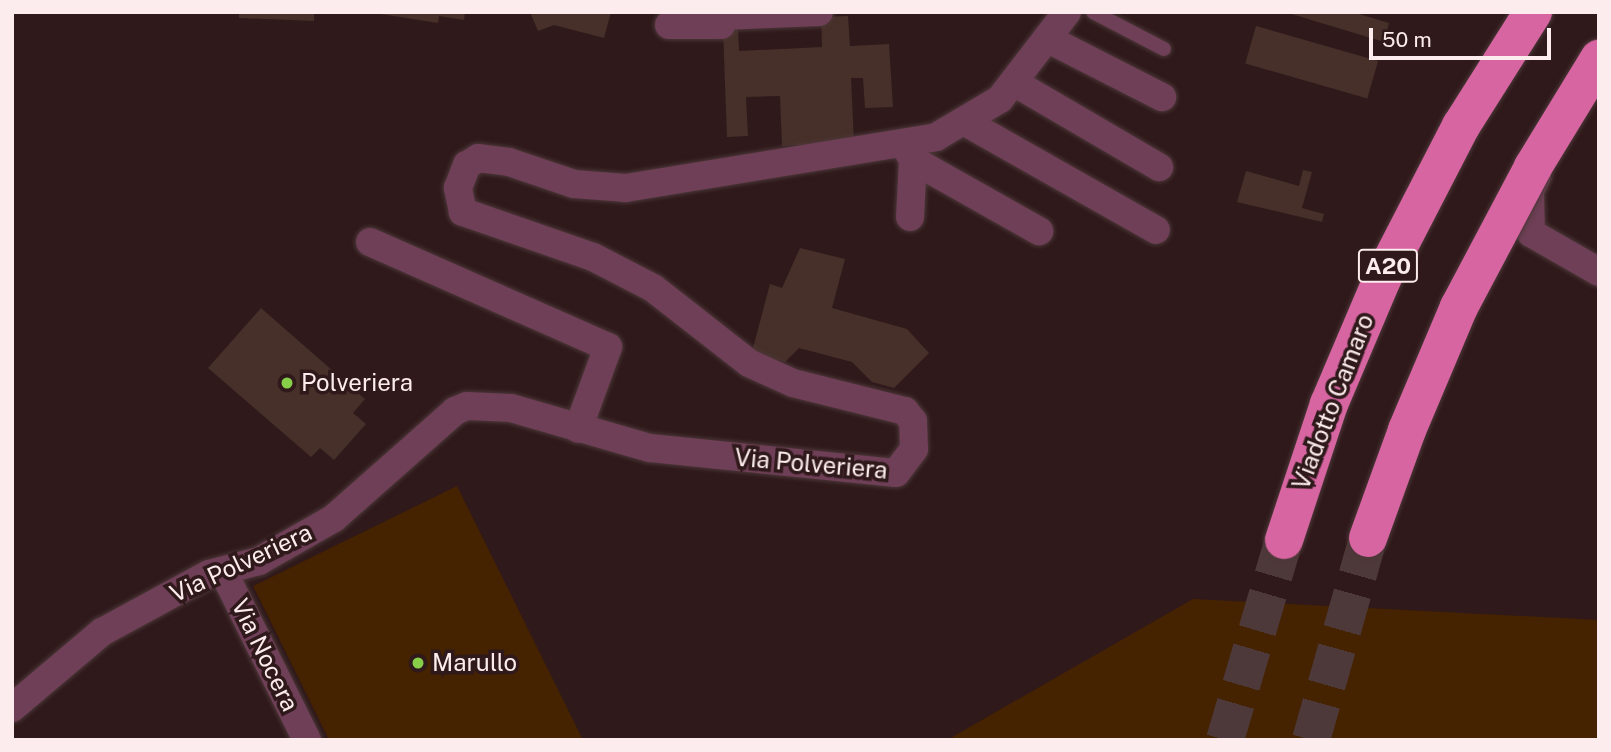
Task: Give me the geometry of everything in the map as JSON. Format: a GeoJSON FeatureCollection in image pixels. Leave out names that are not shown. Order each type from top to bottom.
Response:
{"type":"FeatureCollection","features":[{"type":"Feature","properties":{"kind":"highway","name":"Viadotto Camaro"},"geometry":{"type":"LineString","coordinates":[[1284,540],[1338,381],[1382,279],[1461,126],[1533,12]]}},
{"type":"Feature","properties":{"kind":"highway"},"geometry":{"type":"LineString","coordinates":[[1368,538],[1407,430],[1459,307],[1533,167],[1599,59]]}},
{"type":"Feature","properties":{"kind":"street"},"geometry":{"type":"LineString","coordinates":[[669,25],[721,24],[721,16],[819,12]]}},
{"type":"Feature","properties":{"kind":"street","name":"Via Polveriera"},"geometry":{"type":"LineString","coordinates":[[12,708],[102,632],[223,571],[258,561],[334,518],[455,411],[485,404],[511,408],[578,429],[650,447],[889,475],[911,458],[916,434],[913,421],[895,406],[813,390],[749,363],[689,311],[593,257],[463,212],[458,188],[467,165],[478,158],[492,159],[574,184],[626,187],[909,152],[967,122],[1015,83],[1050,40],[1067,12]]}},
{"type":"Feature","properties":{"kind":"street"},"geometry":{"type":"LineString","coordinates":[[1050,40],[1162,97]]}},
{"type":"Feature","properties":{"kind":"street"},"geometry":{"type":"LineString","coordinates":[[1599,41],[1530,191],[1531,233],[1599,272]]}},
{"type":"Feature","properties":{"kind":"street"},"geometry":{"type":"LineString","coordinates":[[1015,83],[1159,167]]}},
{"type":"Feature","properties":{"kind":"street"},"geometry":{"type":"LineString","coordinates":[[967,122],[1156,230]]}},
{"type":"Feature","properties":{"kind":"street"},"geometry":{"type":"LineString","coordinates":[[909,152],[910,217]]}},
{"type":"Feature","properties":{"kind":"street"},"geometry":{"type":"LineString","coordinates":[[909,152],[1039,231]]}},
{"type":"Feature","properties":{"kind":"street"},"geometry":{"type":"LineString","coordinates":[[370,242],[608,346],[578,429]]}},
{"type":"Feature","properties":{"kind":"street","name":"Via Nocera"},"geometry":{"type":"LineString","coordinates":[[223,571],[307,740]]}},
{"type":"Feature","properties":{"kind":"lane"},"geometry":{"type":"LineString","coordinates":[[1093,12],[1164,49]]}},
{"type":"Feature","properties":{"kind":"shaded area","name":"Marullo"},"geometry":{"type":"Polygon","coordinates":[[[457,486],[583,740],[329,740],[253,586],[457,486]]]}},
{"type":"Feature","properties":{"kind":"shaded area"},"geometry":{"type":"Polygon","coordinates":[[[1193,599],[1599,620],[1599,740],[947,740],[1193,599]]]}},
{"type":"Feature","properties":{"kind":"building"},"geometry":{"type":"Polygon","coordinates":[[[239,12],[314,12],[314,21],[239,18],[239,12]]]}},
{"type":"Feature","properties":{"kind":"building"},"geometry":{"type":"Polygon","coordinates":[[[465,12],[464,20],[439,16],[438,23],[381,14],[465,12]]]}},
{"type":"Feature","properties":{"kind":"building"},"geometry":{"type":"Polygon","coordinates":[[[530,12],[611,12],[604,38],[554,25],[538,31],[530,12]]]}},
{"type":"Feature","properties":{"kind":"building"},"geometry":{"type":"Polygon","coordinates":[[[1285,12],[1352,12],[1389,23],[1384,42],[1285,12]]]}},
{"type":"Feature","properties":{"kind":"building"},"geometry":{"type":"Polygon","coordinates":[[[848,16],[850,46],[889,44],[893,107],[865,108],[863,78],[851,78],[854,142],[782,146],[780,96],[746,97],[748,136],[727,137],[723,30],[738,29],[739,51],[822,47],[821,17],[848,16]]]}},
{"type":"Feature","properties":{"kind":"building"},"geometry":{"type":"Polygon","coordinates":[[[1256,26],[1378,61],[1367,98],[1245,63],[1256,26]]]}},
{"type":"Feature","properties":{"kind":"building"},"geometry":{"type":"Polygon","coordinates":[[[1303,170],[1312,172],[1302,208],[1324,214],[1322,222],[1237,202],[1246,171],[1299,186],[1303,170]]]}},
{"type":"Feature","properties":{"kind":"building"},"geometry":{"type":"Polygon","coordinates":[[[800,248],[845,259],[832,308],[907,329],[929,353],[894,388],[872,382],[852,362],[799,348],[785,362],[762,356],[753,348],[770,284],[782,288],[800,248]]]}},
{"type":"Feature","properties":{"kind":"building","name":"Polveriera"},"geometry":{"type":"Polygon","coordinates":[[[261,308],[365,399],[353,413],[366,424],[334,460],[320,448],[311,457],[208,368],[261,308]]]}},
{"type":"Feature","properties":{"kind":"tunnel"},"geometry":{"type":"LineString","coordinates":[[1311,740],[1368,538]]}},
{"type":"Feature","properties":{"kind":"tunnel"},"geometry":{"type":"LineString","coordinates":[[1225,740],[1284,540]]}},
{"type":"Feature","properties":{"kind":"place","name":"Polveriera"},"geometry":{"type":"Point","coordinates":[287,383]}},
{"type":"Feature","properties":{"kind":"place","name":"Marullo"},"geometry":{"type":"Point","coordinates":[418,663]}}]}
